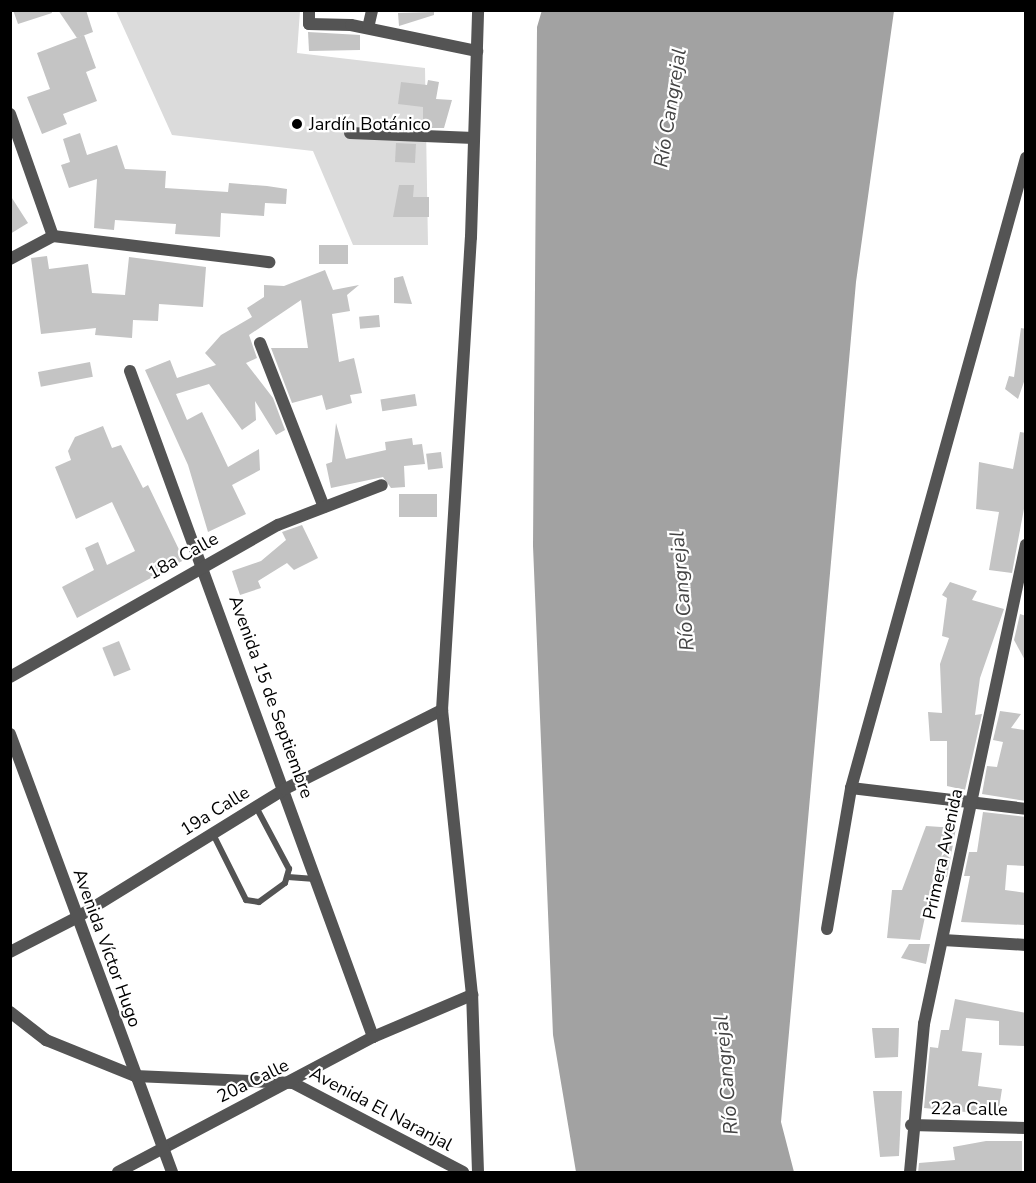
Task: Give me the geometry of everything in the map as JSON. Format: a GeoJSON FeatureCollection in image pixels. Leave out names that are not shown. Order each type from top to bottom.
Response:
{"type":"FeatureCollection","features":[{"type":"Feature","properties":{"kind":"street"},"geometry":{"type":"LineString","coordinates":[[309,10],[309,24],[368,28],[477,51]]}},
{"type":"Feature","properties":{"kind":"street"},"geometry":{"type":"LineString","coordinates":[[368,28],[372,10]]}},
{"type":"Feature","properties":{"kind":"street"},"geometry":{"type":"LineString","coordinates":[[478,10],[474,138],[442,710],[472,995],[478,1173]]}},
{"type":"Feature","properties":{"kind":"street"},"geometry":{"type":"LineString","coordinates":[[10,114],[53,236]]}},
{"type":"Feature","properties":{"kind":"street"},"geometry":{"type":"LineString","coordinates":[[350,134],[474,138]]}},
{"type":"Feature","properties":{"kind":"street"},"geometry":{"type":"LineString","coordinates":[[827,930],[851,788],[1026,158]]}},
{"type":"Feature","properties":{"kind":"street"},"geometry":{"type":"LineString","coordinates":[[10,259],[53,236],[269,262]]}},
{"type":"Feature","properties":{"kind":"street"},"geometry":{"type":"LineString","coordinates":[[260,343],[324,507]]}},
{"type":"Feature","properties":{"kind":"street","name":"Avenida 15 de Septiembre"},"geometry":{"type":"LineString","coordinates":[[130,371],[205,564],[373,1037]]}},
{"type":"Feature","properties":{"kind":"street","name":"18a Calle"},"geometry":{"type":"LineString","coordinates":[[10,676],[205,564],[324,507],[382,485]]}},
{"type":"Feature","properties":{"kind":"street","name":"Primera Avenida"},"geometry":{"type":"LineString","coordinates":[[910,1173],[911,1125],[924,1024],[1026,545]]}},
{"type":"Feature","properties":{"kind":"street","name":"19a Calle"},"geometry":{"type":"LineString","coordinates":[[10,952],[76,918],[285,789],[442,710]]}},
{"type":"Feature","properties":{"kind":"street","name":"Avenida Víctor Hugo"},"geometry":{"type":"LineString","coordinates":[[10,734],[172,1173]]}},
{"type":"Feature","properties":{"kind":"street"},"geometry":{"type":"LineString","coordinates":[[851,788],[1026,809]]}},
{"type":"Feature","properties":{"kind":"street"},"geometry":{"type":"LineString","coordinates":[[943,940],[1026,945]]}},
{"type":"Feature","properties":{"kind":"street","name":"20a Calle"},"geometry":{"type":"LineString","coordinates":[[118,1173],[162,1145],[293,1083],[373,1037],[472,995]]}},
{"type":"Feature","properties":{"kind":"street","name":"Avenida El Naranjal"},"geometry":{"type":"LineString","coordinates":[[10,1012],[46,1040],[135,1076],[293,1083],[463,1173]]}},
{"type":"Feature","properties":{"kind":"street","name":"22a Calle"},"geometry":{"type":"LineString","coordinates":[[911,1125],[1026,1128]]}},
{"type":"Feature","properties":{"kind":"lane"},"geometry":{"type":"LineString","coordinates":[[256,807],[288,877]]}},
{"type":"Feature","properties":{"kind":"lane"},"geometry":{"type":"LineString","coordinates":[[212,834],[246,900],[259,902],[288,877],[317,879]]}},
{"type":"Feature","properties":{"kind":"shaded area","name":"Jardín Botánico"},"geometry":{"type":"Polygon","coordinates":[[[116,11],[300,11],[297,53],[425,68],[428,245],[353,245],[313,151],[172,135],[116,11]]]}},
{"type":"Feature","properties":{"kind":"water","name":"Río Cangrejal"},"geometry":{"type":"Polygon","coordinates":[[[542,10],[894,11],[856,282],[781,1122],[794,1172],[576,1172],[553,1035],[533,546],[537,27],[542,10]]]}},
{"type":"Feature","properties":{"kind":"building"},"geometry":{"type":"Polygon","coordinates":[[[13,10],[51,10],[52,13],[18,24],[13,10]]]}},
{"type":"Feature","properties":{"kind":"building"},"geometry":{"type":"Polygon","coordinates":[[[58,10],[86,10],[93,32],[77,38],[58,10]]]}},
{"type":"Feature","properties":{"kind":"building"},"geometry":{"type":"Polygon","coordinates":[[[434,12],[434,15],[399,26],[398,13],[434,12]]]}},
{"type":"Feature","properties":{"kind":"building"},"geometry":{"type":"Polygon","coordinates":[[[308,32],[360,35],[360,50],[309,51],[308,32]]]}},
{"type":"Feature","properties":{"kind":"building"},"geometry":{"type":"Polygon","coordinates":[[[84,35],[96,68],[86,72],[97,101],[63,114],[67,124],[42,134],[27,97],[50,89],[37,53],[84,35]]]}},
{"type":"Feature","properties":{"kind":"building"},"geometry":{"type":"Polygon","coordinates":[[[428,80],[439,82],[436,99],[452,100],[444,128],[423,128],[423,107],[398,104],[401,82],[427,85],[428,80]]]}},
{"type":"Feature","properties":{"kind":"building"},"geometry":{"type":"Polygon","coordinates":[[[80,133],[87,155],[117,145],[125,169],[166,171],[165,188],[228,192],[229,183],[267,186],[287,189],[286,204],[265,203],[264,216],[221,213],[220,237],[175,234],[176,224],[115,220],[114,230],[94,228],[97,179],[69,188],[61,165],[70,162],[63,139],[80,133]]]}},
{"type":"Feature","properties":{"kind":"building"},"geometry":{"type":"Polygon","coordinates":[[[396,143],[416,144],[415,163],[395,162],[396,143]]]}},
{"type":"Feature","properties":{"kind":"building"},"geometry":{"type":"Polygon","coordinates":[[[399,185],[414,185],[413,197],[429,197],[429,217],[393,217],[399,185]]]}},
{"type":"Feature","properties":{"kind":"building"},"geometry":{"type":"Polygon","coordinates":[[[10,195],[28,223],[10,234],[10,195]]]}},
{"type":"Feature","properties":{"kind":"building"},"geometry":{"type":"Polygon","coordinates":[[[319,245],[348,245],[348,264],[319,264],[319,245]]]}},
{"type":"Feature","properties":{"kind":"building"},"geometry":{"type":"Polygon","coordinates":[[[47,256],[49,269],[88,264],[92,293],[125,295],[129,257],[206,267],[203,307],[159,304],[158,321],[133,320],[132,338],[95,335],[96,328],[41,334],[31,258],[47,256]]]}},
{"type":"Feature","properties":{"kind":"building"},"geometry":{"type":"Polygon","coordinates":[[[325,270],[333,290],[359,285],[347,295],[350,311],[332,314],[339,362],[354,358],[362,393],[350,395],[352,403],[326,410],[322,395],[292,403],[271,348],[308,348],[301,300],[249,335],[257,358],[246,363],[273,398],[285,430],[276,435],[255,401],[256,420],[242,430],[209,384],[176,394],[187,420],[202,412],[228,467],[259,449],[260,470],[232,485],[246,514],[208,532],[188,465],[145,370],[170,360],[177,378],[216,365],[205,353],[221,335],[252,317],[247,308],[264,297],[264,285],[284,286],[325,270]]]}},
{"type":"Feature","properties":{"kind":"building"},"geometry":{"type":"Polygon","coordinates":[[[403,276],[412,304],[394,303],[394,278],[403,276]]]}},
{"type":"Feature","properties":{"kind":"building"},"geometry":{"type":"Polygon","coordinates":[[[379,315],[380,327],[360,329],[359,317],[379,315]]]}},
{"type":"Feature","properties":{"kind":"building"},"geometry":{"type":"Polygon","coordinates":[[[1021,328],[1026,329],[1026,376],[1018,399],[1005,389],[1009,376],[1014,377],[1021,328]]]}},
{"type":"Feature","properties":{"kind":"building"},"geometry":{"type":"Polygon","coordinates":[[[90,362],[93,377],[41,387],[38,372],[90,362]]]}},
{"type":"Feature","properties":{"kind":"building"},"geometry":{"type":"Polygon","coordinates":[[[415,394],[417,406],[382,411],[380,399],[415,394]]]}},
{"type":"Feature","properties":{"kind":"building"},"geometry":{"type":"Polygon","coordinates":[[[336,423],[346,459],[386,450],[385,442],[412,438],[413,445],[422,444],[425,464],[404,466],[405,487],[391,488],[383,477],[331,488],[326,464],[332,462],[336,423]]]}},
{"type":"Feature","properties":{"kind":"building"},"geometry":{"type":"Polygon","coordinates":[[[103,426],[112,448],[121,445],[143,488],[148,485],[184,560],[77,618],[62,587],[94,570],[85,548],[98,542],[107,565],[135,551],[112,502],[76,519],[55,467],[71,460],[68,451],[75,437],[103,426]]]}},
{"type":"Feature","properties":{"kind":"building"},"geometry":{"type":"Polygon","coordinates":[[[1020,432],[1026,433],[1026,498],[1012,573],[989,570],[999,512],[976,509],[979,462],[1013,469],[1020,432]]]}},
{"type":"Feature","properties":{"kind":"building"},"geometry":{"type":"Polygon","coordinates":[[[441,452],[443,468],[428,470],[426,454],[441,452]]]}},
{"type":"Feature","properties":{"kind":"building"},"geometry":{"type":"Polygon","coordinates":[[[399,494],[437,494],[437,517],[399,517],[399,494]]]}},
{"type":"Feature","properties":{"kind":"building"},"geometry":{"type":"Polygon","coordinates":[[[302,525],[318,558],[294,570],[287,563],[258,581],[261,588],[240,595],[232,571],[261,561],[286,540],[282,532],[302,525]]]}},
{"type":"Feature","properties":{"kind":"building"},"geometry":{"type":"Polygon","coordinates":[[[950,582],[977,591],[972,600],[1004,609],[980,678],[975,715],[982,714],[965,790],[947,786],[947,741],[930,741],[928,712],[942,713],[940,664],[949,638],[942,636],[947,598],[942,595],[950,582]]]}},
{"type":"Feature","properties":{"kind":"building"},"geometry":{"type":"Polygon","coordinates":[[[1020,614],[1026,616],[1026,662],[1014,640],[1020,614]]]}},
{"type":"Feature","properties":{"kind":"building"},"geometry":{"type":"Polygon","coordinates":[[[119,641],[131,670],[114,676],[102,648],[119,641]]]}},
{"type":"Feature","properties":{"kind":"building"},"geometry":{"type":"Polygon","coordinates":[[[1000,711],[1021,714],[1011,728],[1024,730],[1026,801],[982,794],[987,766],[997,767],[1003,742],[993,740],[1000,711]]]}},
{"type":"Feature","properties":{"kind":"building"},"geometry":{"type":"Polygon","coordinates":[[[983,812],[1026,817],[1026,866],[1007,865],[1005,890],[1026,893],[1024,925],[961,922],[970,876],[964,876],[969,852],[977,852],[983,812]]]}},
{"type":"Feature","properties":{"kind":"building"},"geometry":{"type":"Polygon","coordinates":[[[926,826],[956,828],[947,877],[934,875],[920,940],[887,938],[892,890],[902,890],[926,826]]]}},
{"type":"Feature","properties":{"kind":"building"},"geometry":{"type":"Polygon","coordinates":[[[909,944],[930,944],[926,964],[901,958],[909,944]]]}},
{"type":"Feature","properties":{"kind":"building"},"geometry":{"type":"Polygon","coordinates":[[[955,999],[1026,1013],[1026,1046],[999,1045],[999,1021],[966,1018],[962,1051],[982,1053],[978,1086],[1002,1089],[999,1108],[976,1113],[924,1108],[930,1047],[938,1048],[941,1030],[949,1030],[955,999]]]}},
{"type":"Feature","properties":{"kind":"building"},"geometry":{"type":"Polygon","coordinates":[[[872,1028],[899,1028],[898,1057],[875,1058],[872,1028]]]}},
{"type":"Feature","properties":{"kind":"building"},"geometry":{"type":"Polygon","coordinates":[[[873,1091],[902,1091],[899,1156],[880,1157],[873,1091]]]}},
{"type":"Feature","properties":{"kind":"building"},"geometry":{"type":"Polygon","coordinates":[[[986,1141],[1022,1141],[1022,1173],[918,1173],[919,1163],[955,1160],[953,1147],[986,1141]]]}},
{"type":"Feature","properties":{"kind":"place","name":"Jardín Botánico"},"geometry":{"type":"Point","coordinates":[297,124]}}]}
